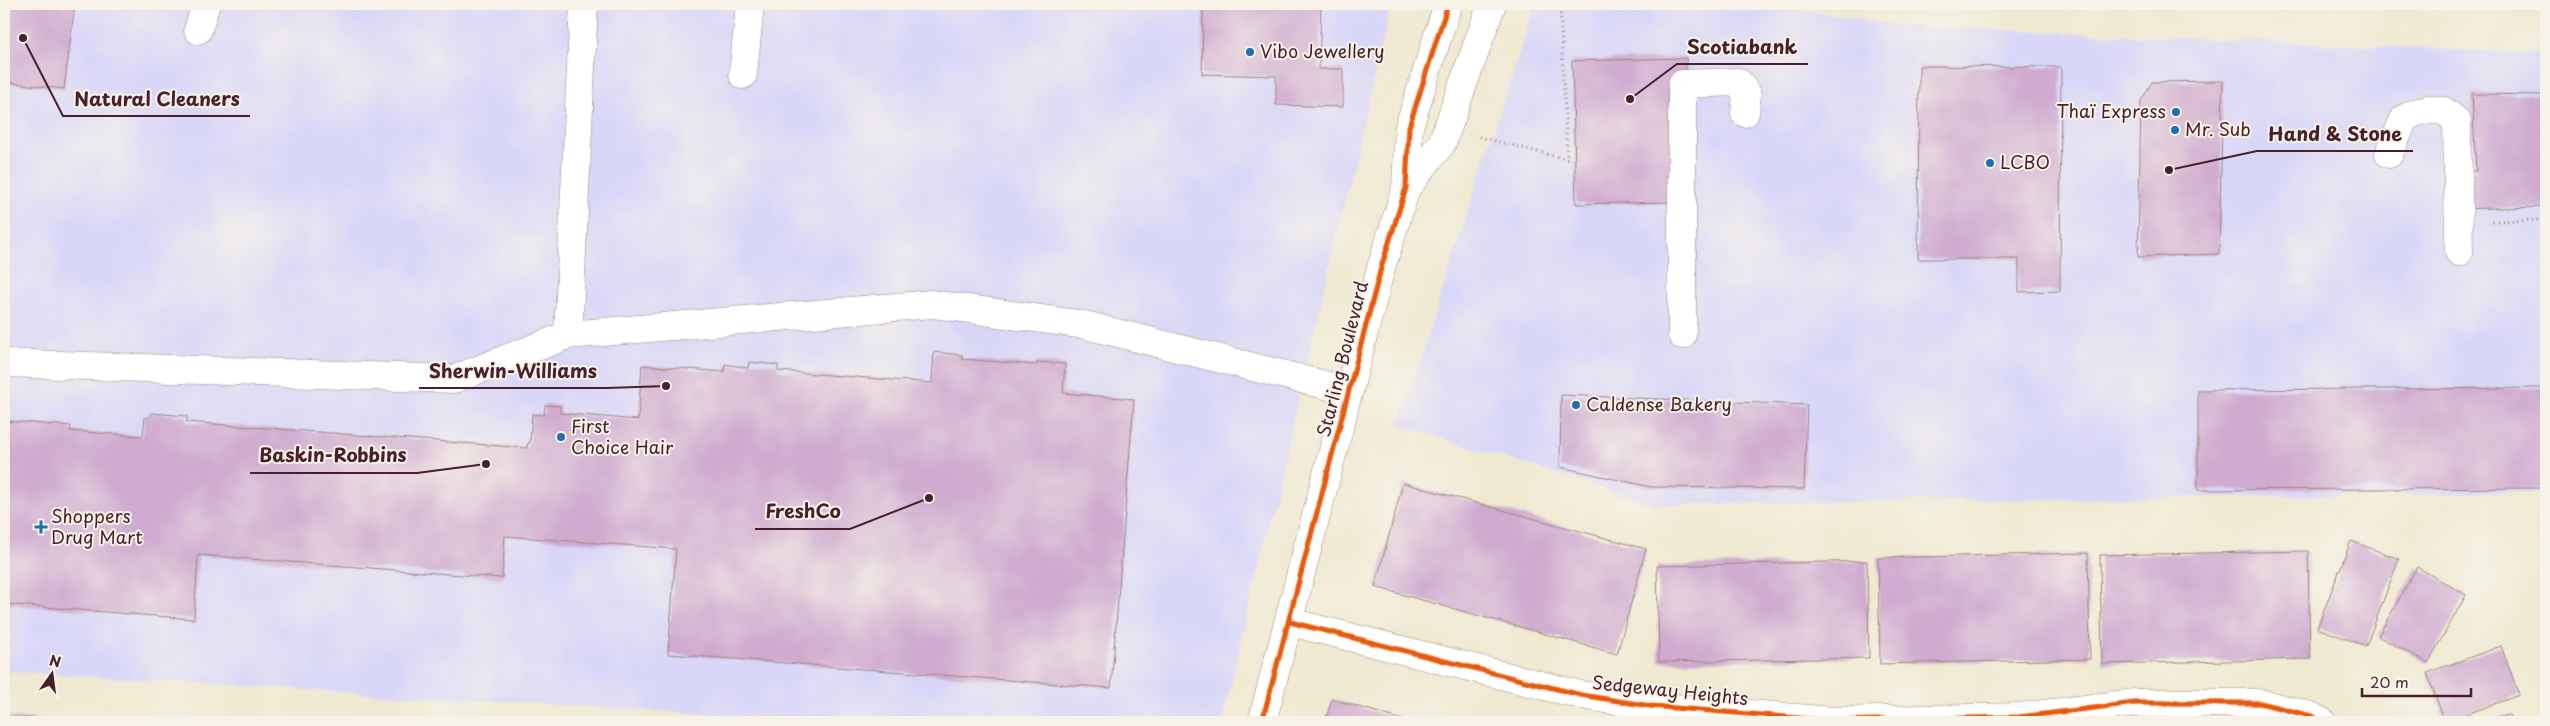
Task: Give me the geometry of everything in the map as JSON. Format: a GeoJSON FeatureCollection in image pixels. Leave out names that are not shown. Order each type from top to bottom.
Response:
{"type":"FeatureCollection","features":[{"type":"Feature","properties":{"kind":"street"},"geometry":{"type":"LineString","coordinates":[[198,30],[206,4]]}},
{"type":"Feature","properties":{"kind":"street"},"geometry":{"type":"LineString","coordinates":[[568,335],[584,4]]}},
{"type":"Feature","properties":{"kind":"street"},"geometry":{"type":"LineString","coordinates":[[743,75],[750,4]]}},
{"type":"Feature","properties":{"kind":"street","name":"Starling Boulevard"},"geometry":{"type":"LineString","coordinates":[[1262,722],[1290,622],[1381,268],[1406,188],[1409,127],[1448,4]]}},
{"type":"Feature","properties":{"kind":"street","name":"Starling Boulevard"},"geometry":{"type":"LineString","coordinates":[[1406,188],[1442,143],[1492,4]]}},
{"type":"Feature","properties":{"kind":"street"},"geometry":{"type":"LineString","coordinates":[[1682,335],[1682,84],[1738,82],[1747,94],[1745,112]]}},
{"type":"Feature","properties":{"kind":"street"},"geometry":{"type":"LineString","coordinates":[[2389,154],[2404,119],[2412,114],[2428,109],[2444,111],[2457,121],[2459,252]]}},
{"type":"Feature","properties":{"kind":"street"},"geometry":{"type":"LineString","coordinates":[[4,363],[454,379],[568,335],[932,304],[1086,326],[1349,391]]}},
{"type":"Feature","properties":{"kind":"street","name":"Sedgeway Heights"},"geometry":{"type":"LineString","coordinates":[[1290,622],[1581,695],[1650,706],[1834,721],[2019,718],[2135,703],[2260,703],[2311,716],[2322,722]]}},
{"type":"Feature","properties":{"kind":"path"},"geometry":{"type":"LineString","coordinates":[[1447,129],[1567,159],[1560,4]]}},
{"type":"Feature","properties":{"kind":"path"},"geometry":{"type":"LineString","coordinates":[[2458,222],[2546,220]]}},
{"type":"Feature","properties":{"kind":"shaded area"},"geometry":{"type":"Polygon","coordinates":[[[4,4],[1391,4],[1222,722],[834,722],[4,671],[4,4]]]}},
{"type":"Feature","properties":{"kind":"shaded area"},"geometry":{"type":"Polygon","coordinates":[[[1535,4],[1770,4],[1891,25],[2546,54],[2546,492],[1655,505],[1399,425],[1535,4]]]}},
{"type":"Feature","properties":{"kind":"building"},"geometry":{"type":"Polygon","coordinates":[[[4,4],[75,4],[64,89],[4,82],[4,4]]]}},
{"type":"Feature","properties":{"kind":"building"},"geometry":{"type":"Polygon","coordinates":[[[1203,4],[1321,4],[1319,69],[1343,69],[1343,107],[1276,105],[1276,76],[1202,74],[1203,4]]]}},
{"type":"Feature","properties":{"kind":"building"},"geometry":{"type":"Polygon","coordinates":[[[1686,58],[1688,137],[1673,202],[1576,204],[1572,61],[1686,58]]]}},
{"type":"Feature","properties":{"kind":"building","name":"LCBO"},"geometry":{"type":"Polygon","coordinates":[[[1919,66],[2061,67],[2060,291],[2019,292],[2019,259],[1918,259],[1919,66]]]}},
{"type":"Feature","properties":{"kind":"building"},"geometry":{"type":"Polygon","coordinates":[[[2223,81],[2219,254],[2138,257],[2141,101],[2152,82],[2223,81]]]}},
{"type":"Feature","properties":{"kind":"building"},"geometry":{"type":"Polygon","coordinates":[[[2472,94],[2546,95],[2546,207],[2446,209],[2445,173],[2476,171],[2472,94]]]}},
{"type":"Feature","properties":{"kind":"building"},"geometry":{"type":"Polygon","coordinates":[[[934,352],[962,355],[962,359],[1037,365],[1037,362],[1065,364],[1063,393],[1134,399],[1111,688],[668,654],[676,549],[505,536],[502,578],[198,555],[194,619],[4,604],[4,421],[71,426],[70,431],[143,436],[145,417],[151,417],[151,413],[187,416],[187,422],[527,448],[528,443],[530,443],[532,414],[544,415],[545,405],[560,406],[560,413],[638,420],[642,365],[724,372],[725,364],[748,368],[749,362],[778,365],[778,371],[932,383],[934,352]]]}},
{"type":"Feature","properties":{"kind":"building"},"geometry":{"type":"Polygon","coordinates":[[[2546,388],[2546,488],[2198,490],[2198,390],[2546,388]]]}},
{"type":"Feature","properties":{"kind":"building"},"geometry":{"type":"Polygon","coordinates":[[[1561,395],[1807,405],[1804,489],[1651,487],[1560,467],[1561,395]]]}},
{"type":"Feature","properties":{"kind":"building"},"geometry":{"type":"Polygon","coordinates":[[[1403,483],[1646,549],[1617,654],[1375,587],[1403,483]]]}},
{"type":"Feature","properties":{"kind":"building"},"geometry":{"type":"Polygon","coordinates":[[[2351,541],[2399,559],[2366,646],[2317,628],[2351,541]]]}},
{"type":"Feature","properties":{"kind":"building"},"geometry":{"type":"Polygon","coordinates":[[[2308,551],[2310,659],[2102,664],[2100,555],[2308,551]]]}},
{"type":"Feature","properties":{"kind":"building"},"geometry":{"type":"Polygon","coordinates":[[[2088,553],[2090,659],[1880,664],[1878,558],[2088,553]]]}},
{"type":"Feature","properties":{"kind":"building"},"geometry":{"type":"Polygon","coordinates":[[[1867,561],[1869,658],[1659,662],[1657,566],[1867,561]]]}},
{"type":"Feature","properties":{"kind":"building"},"geometry":{"type":"Polygon","coordinates":[[[2417,567],[2466,595],[2428,663],[2378,636],[2417,567]]]}},
{"type":"Feature","properties":{"kind":"building"},"geometry":{"type":"Polygon","coordinates":[[[2501,646],[2519,695],[2445,722],[2427,673],[2501,646]]]}},
{"type":"Feature","properties":{"kind":"building"},"geometry":{"type":"Polygon","coordinates":[[[1332,699],[1410,722],[1325,722],[1332,699]]]}},
{"type":"Feature","properties":{"kind":"building"},"geometry":{"type":"Polygon","coordinates":[[[2509,715],[2511,722],[2480,722],[2480,721],[2509,715]]]}},
{"type":"Feature","properties":{"kind":"building"},"geometry":{"type":"Polygon","coordinates":[[[4,717],[69,721],[69,722],[4,722],[4,717]]]}},
{"type":"Feature","properties":{"kind":"cycle path"},"geometry":{"type":"LineString","coordinates":[[1262,722],[1381,268],[1406,188],[1409,127],[1448,4]]}},
{"type":"Feature","properties":{"kind":"cycle path"},"geometry":{"type":"LineString","coordinates":[[1290,622],[1581,695],[1650,706],[1834,721],[2019,717],[2135,703],[2260,703],[2311,716],[2322,722]]}},
{"type":"Feature","properties":{"kind":"place","name":"Natural Cleaners"},"geometry":{"type":"Point","coordinates":[23,38]}},
{"type":"Feature","properties":{"kind":"place","name":"Vibo Jewellery"},"geometry":{"type":"Point","coordinates":[1250,52]}},
{"type":"Feature","properties":{"kind":"place","name":"Scotiabank"},"geometry":{"type":"Point","coordinates":[1630,99]}},
{"type":"Feature","properties":{"kind":"place","name":"Thaï Express"},"geometry":{"type":"Point","coordinates":[2176,112]}},
{"type":"Feature","properties":{"kind":"place","name":"Mr. Sub"},"geometry":{"type":"Point","coordinates":[2175,130]}},
{"type":"Feature","properties":{"kind":"place","name":"LCBO"},"geometry":{"type":"Point","coordinates":[1990,163]}},
{"type":"Feature","properties":{"kind":"place","name":"Hand & Stone"},"geometry":{"type":"Point","coordinates":[2169,170]}},
{"type":"Feature","properties":{"kind":"place","name":"Sherwin-Williams"},"geometry":{"type":"Point","coordinates":[666,386]}},
{"type":"Feature","properties":{"kind":"place","name":"Caldense Bakery"},"geometry":{"type":"Point","coordinates":[1576,405]}},
{"type":"Feature","properties":{"kind":"place","name":"First Choice Hair"},"geometry":{"type":"Point","coordinates":[561,437]}},
{"type":"Feature","properties":{"kind":"place","name":"Baskin-Robbins"},"geometry":{"type":"Point","coordinates":[486,464]}},
{"type":"Feature","properties":{"kind":"place","name":"FreshCo"},"geometry":{"type":"Point","coordinates":[929,498]}},
{"type":"Feature","properties":{"kind":"place","name":"Shoppers Drug Mart"},"geometry":{"type":"Point","coordinates":[41,527]}}]}
